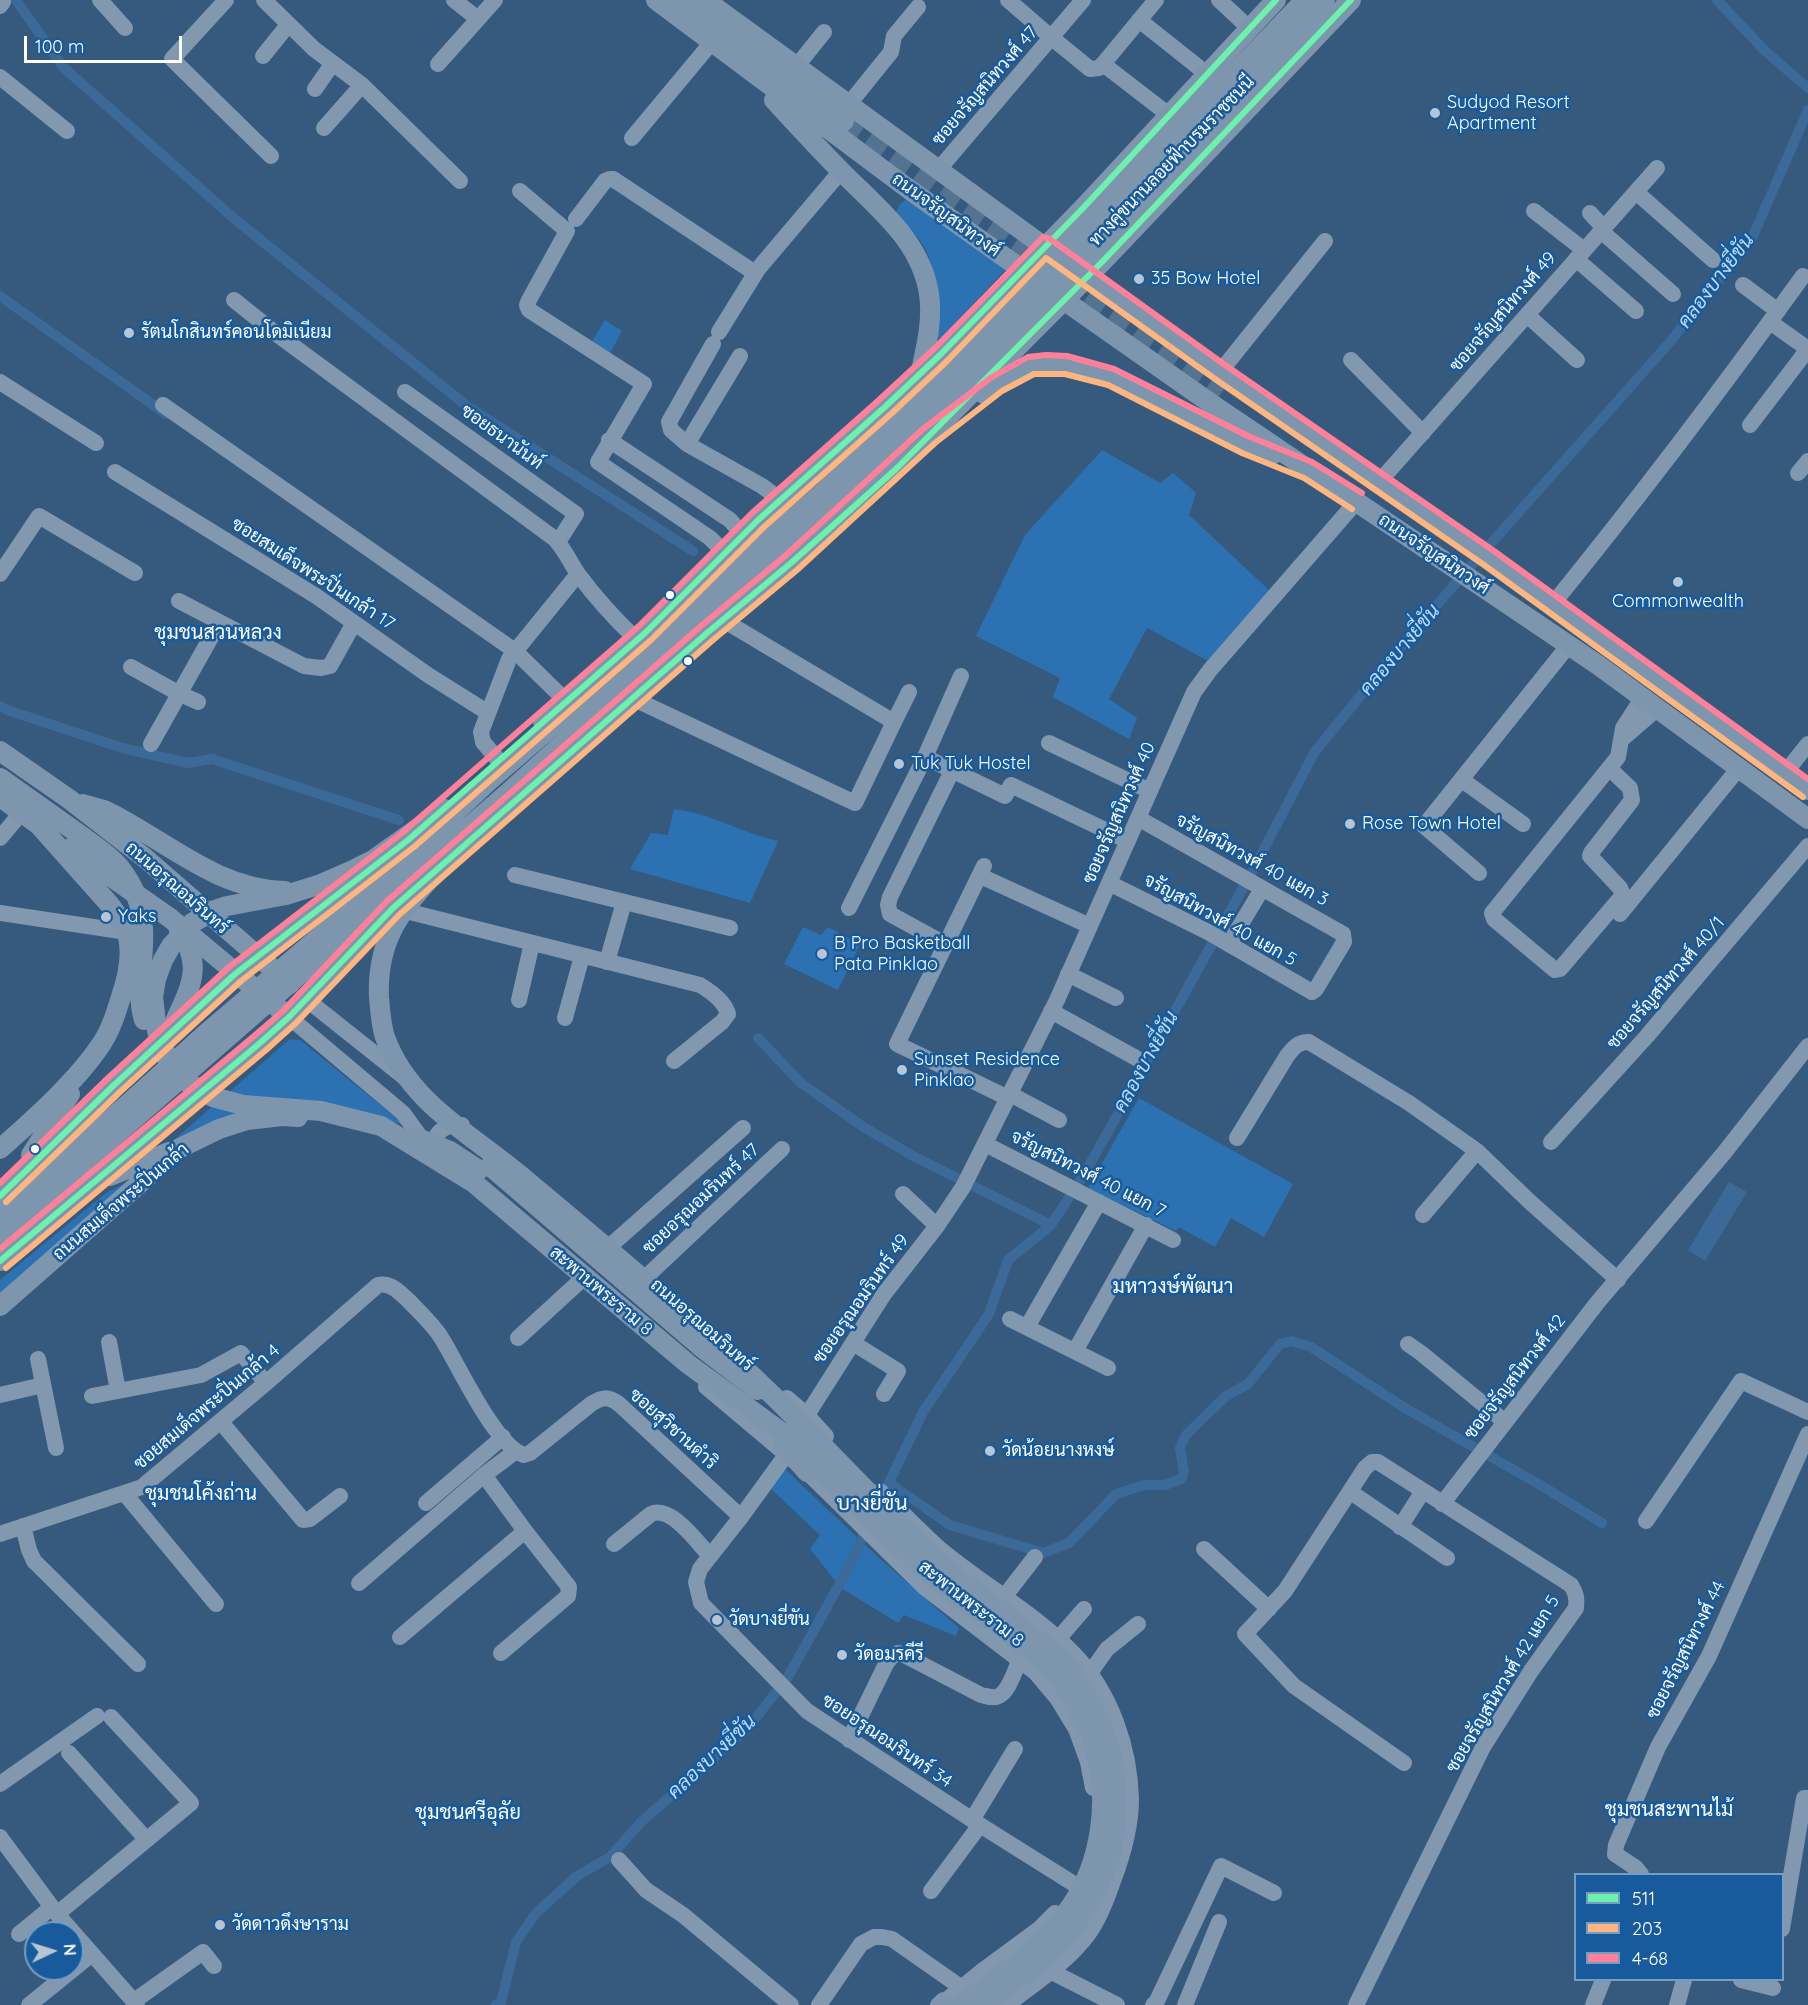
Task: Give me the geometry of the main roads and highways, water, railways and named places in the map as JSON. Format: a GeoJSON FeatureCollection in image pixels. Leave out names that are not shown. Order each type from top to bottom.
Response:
{"type":"FeatureCollection","features":[{"type":"Feature","properties":{"kind":"main road","name":"ถนนจรัญสนิทวงศ์"},"geometry":{"type":"LineString","coordinates":[[656,0],[738,61],[939,169],[1473,563]]}},
{"type":"Feature","properties":{"kind":"main road","name":"ถนนจรัญสนิทวงศ์"},"geometry":{"type":"LineString","coordinates":[[680,0],[847,118]]}},
{"type":"Feature","properties":{"kind":"main road","name":"ถนนจรัญสนิทวงศ์"},"geometry":{"type":"LineString","coordinates":[[705,0],[796,67],[847,118],[910,190],[1308,470],[1357,501],[1473,563],[1548,608],[1604,644],[1808,790]]}},
{"type":"Feature","properties":{"kind":"main road"},"geometry":{"type":"LineString","coordinates":[[641,637],[781,500],[921,383],[941,354],[1083,208],[1276,0]]}},
{"type":"Feature","properties":{"kind":"main road"},"geometry":{"type":"LineString","coordinates":[[6,1190],[114,1085],[235,974],[408,840],[641,637],[768,533],[921,383],[1299,0]]}},
{"type":"Feature","properties":{"kind":"main road","name":"ทางคู่ขนานลอยฟ้าบรมราชชนนี"},"geometry":{"type":"LineString","coordinates":[[0,1236],[133,1109],[210,1030],[346,914],[490,780],[821,494],[925,397],[1305,0]]}},
{"type":"Feature","properties":{"kind":"main road","name":"ทางคู่ขนานลอยฟ้าบรมราชชนนี"},"geometry":{"type":"LineString","coordinates":[[0,1215],[133,1109],[509,792],[938,406],[1325,0]]}},
{"type":"Feature","properties":{"kind":"main road"},"geometry":{"type":"LineString","coordinates":[[707,633],[769,567],[941,410],[1251,87],[1330,0]]}},
{"type":"Feature","properties":{"kind":"main road","name":"ถนนสมเด็จพระปิ่นเกล้า"},"geometry":{"type":"LineString","coordinates":[[0,1260],[260,1043],[289,1017],[386,915],[632,698],[791,563],[929,436],[1087,278],[1351,0]]}},
{"type":"Feature","properties":{"kind":"main road"},"geometry":{"type":"LineString","coordinates":[[738,61],[878,207],[912,246],[926,278],[931,311],[921,383]]}},
{"type":"Feature","properties":{"kind":"main road"},"geometry":{"type":"LineString","coordinates":[[1130,157],[1128,171],[1130,185],[1140,194],[1156,196],[1168,191]]}},
{"type":"Feature","properties":{"kind":"main road"},"geometry":{"type":"LineString","coordinates":[[878,207],[895,194],[910,190]]}},
{"type":"Feature","properties":{"kind":"main road"},"geometry":{"type":"LineString","coordinates":[[1083,208],[1078,223],[1081,237],[1091,245],[1107,248],[1120,242]]}},
{"type":"Feature","properties":{"kind":"main road"},"geometry":{"type":"LineString","coordinates":[[941,354],[955,352],[967,356],[975,364],[978,377],[973,393]]}},
{"type":"Feature","properties":{"kind":"main road"},"geometry":{"type":"LineString","coordinates":[[929,436],[997,384],[1014,374],[1032,365],[1066,365],[1111,377],[1246,445],[1308,470]]}},
{"type":"Feature","properties":{"kind":"main road"},"geometry":{"type":"LineString","coordinates":[[1216,407],[1209,394],[1211,383],[1220,378],[1226,381]]}},
{"type":"Feature","properties":{"kind":"main road","name":"ถนนจรัญสนิทวงศ์"},"geometry":{"type":"LineString","coordinates":[[1226,381],[1379,482],[1568,646],[1650,702],[1808,819]]}},
{"type":"Feature","properties":{"kind":"main road","name":"ถนนจรัญสนิทวงศ์"},"geometry":{"type":"LineString","coordinates":[[1548,608],[1598,665]]}},
{"type":"Feature","properties":{"kind":"main road","name":"ถนนอรุณอมรินทร์"},"geometry":{"type":"LineString","coordinates":[[0,751],[69,799],[145,858],[306,999]]}},
{"type":"Feature","properties":{"kind":"main road"},"geometry":{"type":"LineString","coordinates":[[0,778],[105,853],[121,869],[135,891],[142,916],[144,942],[140,976],[143,1017],[152,1042],[168,1061]]}},
{"type":"Feature","properties":{"kind":"main road","name":"สะพานพระราม 8"},"geometry":{"type":"LineString","coordinates":[[490,780],[373,860],[351,871],[321,884],[286,895],[215,910],[192,923],[171,946],[156,980],[153,997],[156,1031],[168,1061],[187,1082],[213,1097],[243,1105],[321,1111],[381,1126],[474,1184],[688,1364],[780,1431],[930,1575],[1020,1642],[1053,1672],[1079,1709],[1092,1739],[1098,1762],[1102,1785],[1101,1821],[1090,1868],[1070,1908],[1043,1940],[1014,1965],[949,2001]]}},
{"type":"Feature","properties":{"kind":"main road","name":"สะพานพระราม 8"},"geometry":{"type":"LineString","coordinates":[[509,792],[400,913],[388,938],[382,958],[379,983],[384,1034],[404,1074],[436,1112],[523,1177],[706,1334],[812,1434],[934,1558],[1046,1645],[1078,1679],[1106,1734],[1116,1781],[1116,1823],[1103,1874],[1093,1897],[1066,1936],[1036,1966],[984,2005]]}},
{"type":"Feature","properties":{"kind":"main road","name":"ถนนอรุณอมรินทร์"},"geometry":{"type":"LineString","coordinates":[[0,797],[170,918],[289,1017]]}},
{"type":"Feature","properties":{"kind":"main road"},"geometry":{"type":"LineString","coordinates":[[69,799],[104,810],[138,827],[213,873],[250,888],[284,891],[317,889],[358,879]]}},
{"type":"Feature","properties":{"kind":"main road"},"geometry":{"type":"LineString","coordinates":[[0,1149],[35,1119],[85,1065],[102,1042],[117,1009],[127,977],[130,946],[127,932],[110,905],[38,824]]}},
{"type":"Feature","properties":{"kind":"main road"},"geometry":{"type":"LineString","coordinates":[[408,840],[402,860],[407,869],[417,877],[435,872]]}},
{"type":"Feature","properties":{"kind":"main road"},"geometry":{"type":"LineString","coordinates":[[386,915],[374,982],[376,1002],[387,1035],[406,1065],[462,1125]]}},
{"type":"Feature","properties":{"kind":"main road"},"geometry":{"type":"LineString","coordinates":[[170,918],[188,943],[194,967],[185,999],[171,1032]]}},
{"type":"Feature","properties":{"kind":"main road"},"geometry":{"type":"LineString","coordinates":[[6,1190],[71,1093],[85,1065]]}},
{"type":"Feature","properties":{"kind":"main road"},"geometry":{"type":"LineString","coordinates":[[436,1112],[458,1138],[697,1351],[807,1472]]}},
{"type":"Feature","properties":{"kind":"main road","name":"ถนนสมเด็จพระปิ่นเกล้า"},"geometry":{"type":"LineString","coordinates":[[0,1306],[180,1148],[219,1129],[247,1120],[282,1116],[354,1123],[389,1138],[454,1178]]}},
{"type":"Feature","properties":{"kind":"main road"},"geometry":{"type":"LineString","coordinates":[[381,1126],[450,1151],[479,1170],[697,1351],[841,1452]]}},
{"type":"Feature","properties":{"kind":"main road"},"geometry":{"type":"LineString","coordinates":[[92,1183],[180,1148]]}},
{"type":"Feature","properties":{"kind":"waterway"},"geometry":{"type":"LineString","coordinates":[[16,0],[63,67],[237,221],[467,406],[693,551]]}},
{"type":"Feature","properties":{"kind":"waterway"},"geometry":{"type":"LineString","coordinates":[[1717,0],[1764,50],[1808,88]]}},
{"type":"Feature","properties":{"kind":"waterway","name":"คลองบางยี่ขัน"},"geometry":{"type":"LineString","coordinates":[[881,1499],[923,1412],[989,1314],[1008,1260],[1051,1225],[1085,1173],[1253,870],[1314,753],[1455,584],[1670,342],[1753,236],[1808,110]]}},
{"type":"Feature","properties":{"kind":"waterway"},"geometry":{"type":"LineString","coordinates":[[0,296],[166,414]]}},
{"type":"Feature","properties":{"kind":"waterway"},"geometry":{"type":"LineString","coordinates":[[0,706],[122,748],[188,763],[212,759],[399,820]]}},
{"type":"Feature","properties":{"kind":"waterway"},"geometry":{"type":"LineString","coordinates":[[758,1038],[801,1083],[862,1126],[913,1156],[1051,1225]]}},
{"type":"Feature","properties":{"kind":"waterway"},"geometry":{"type":"LineString","coordinates":[[889,1483],[950,1525],[1043,1553],[1069,1543],[1116,1494],[1144,1485],[1165,1485],[1181,1479],[1184,1472],[1180,1448],[1186,1435],[1226,1396],[1248,1384],[1280,1344],[1291,1341],[1311,1347],[1405,1408],[1602,1523]]}},
{"type":"Feature","properties":{"kind":"waterway","name":"คลองบางยี่ขัน"},"geometry":{"type":"LineString","coordinates":[[496,2005],[501,2002],[516,1942],[536,1913],[577,1876],[610,1857],[641,1822],[747,1729],[788,1677],[845,1574],[868,1526]]}},
{"type":"Feature","properties":{"kind":"tunnel"},"geometry":{"type":"LineString","coordinates":[[844,121],[1224,389]]}},
{"type":"Feature","properties":{"kind":"place","name":"Sudyod Resort Apartment"},"geometry":{"type":"Point","coordinates":[1435,113]}},
{"type":"Feature","properties":{"kind":"place","name":"35 Bow Hotel"},"geometry":{"type":"Point","coordinates":[1139,279]}},
{"type":"Feature","properties":{"kind":"place","name":"รัตนโกสินทร์คอนโดมิเนียม"},"geometry":{"type":"Point","coordinates":[129,333]}},
{"type":"Feature","properties":{"kind":"place","name":"Commonwealth"},"geometry":{"type":"Point","coordinates":[1678,582]}},
{"type":"Feature","properties":{"kind":"place","name":"Tuk Tuk Hostel"},"geometry":{"type":"Point","coordinates":[899,764]}},
{"type":"Feature","properties":{"kind":"place","name":"Rose Town Hotel"},"geometry":{"type":"Point","coordinates":[1350,824]}},
{"type":"Feature","properties":{"kind":"place","name":"Yaks"},"geometry":{"type":"Point","coordinates":[106,917]}},
{"type":"Feature","properties":{"kind":"place","name":"B Pro Basketball Pata Pinklao"},"geometry":{"type":"Point","coordinates":[822,954]}},
{"type":"Feature","properties":{"kind":"place","name":"Sunset Residence Pinklao"},"geometry":{"type":"Point","coordinates":[902,1070]}},
{"type":"Feature","properties":{"kind":"place","name":"วัดน้อยนางหงษ์"},"geometry":{"type":"Point","coordinates":[990,1451]}},
{"type":"Feature","properties":{"kind":"place","name":"วัดบางยี่ขัน"},"geometry":{"type":"Point","coordinates":[717,1620]}},
{"type":"Feature","properties":{"kind":"place","name":"วัดอมรคีรี"},"geometry":{"type":"Point","coordinates":[842,1655]}},
{"type":"Feature","properties":{"kind":"place","name":"วัดดาวดึงษาราม"},"geometry":{"type":"Point","coordinates":[220,1925]}},
{"type":"Feature","properties":{"kind":"district","name":"ชุมชนสวนหลวง"},"geometry":{"type":"Point","coordinates":[218,633]}},
{"type":"Feature","properties":{"kind":"district","name":"มหาวงษ์พัฒนา"},"geometry":{"type":"Point","coordinates":[1173,1287]}},
{"type":"Feature","properties":{"kind":"district","name":"ชุมชนโค้งถ่าน"},"geometry":{"type":"Point","coordinates":[201,1494]}},
{"type":"Feature","properties":{"kind":"district","name":"บางยี่ขัน"},"geometry":{"type":"Point","coordinates":[872,1504]}},
{"type":"Feature","properties":{"kind":"district","name":"ชุมชนสะพานไม้"},"geometry":{"type":"Point","coordinates":[1669,1810]}},
{"type":"Feature","properties":{"kind":"district","name":"ชุมชนศรีอุลัย"},"geometry":{"type":"Point","coordinates":[468,1813]}}]}
